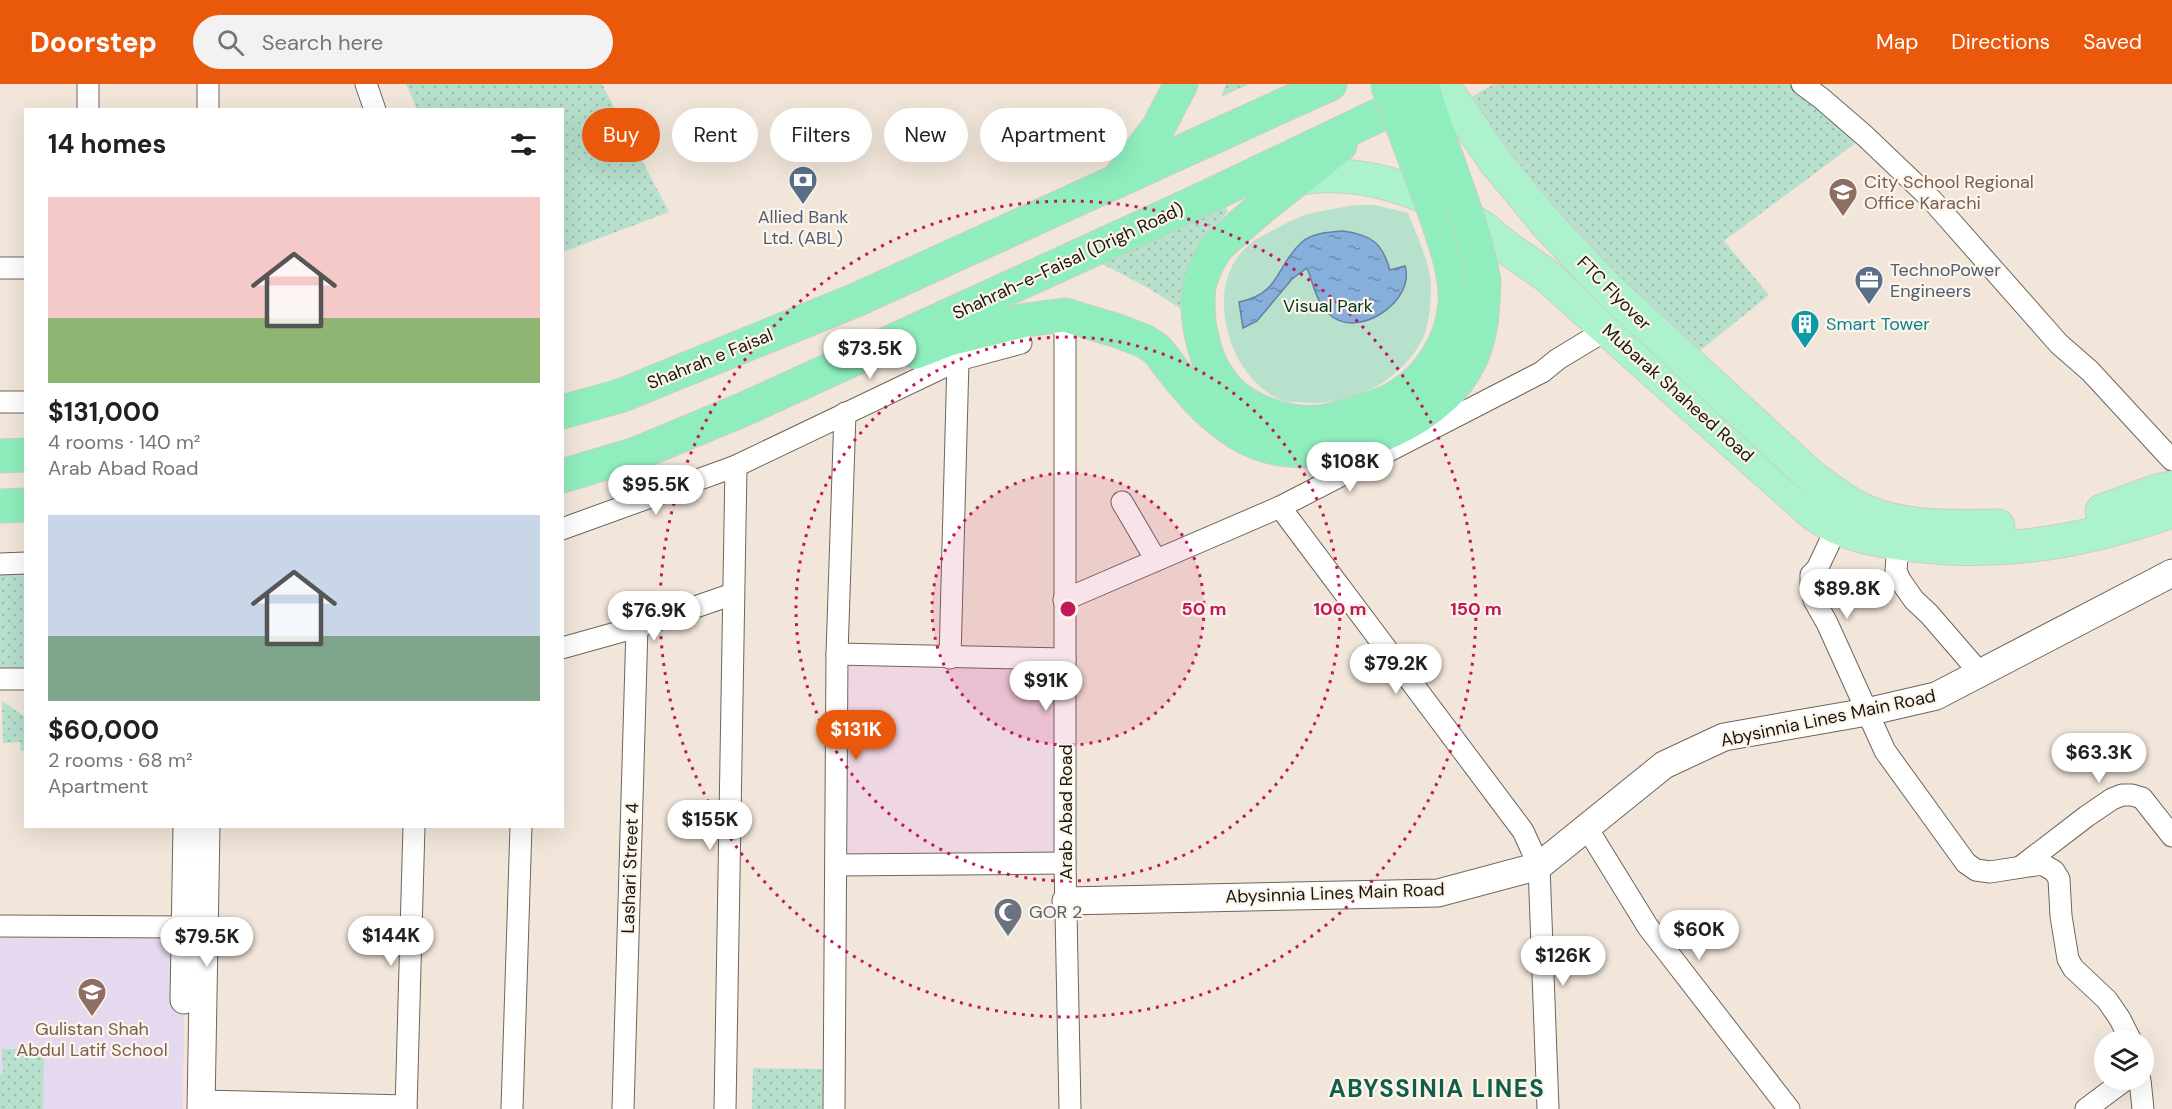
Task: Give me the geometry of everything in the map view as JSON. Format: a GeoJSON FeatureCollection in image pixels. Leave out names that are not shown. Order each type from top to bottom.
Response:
{"type":"FeatureCollection","features":[{"type":"Feature","properties":{"kind":"highway"},"geometry":{"type":"LineString","coordinates":[[1120,179],[1158,128],[1181,84]]}},
{"type":"Feature","properties":{"kind":"highway"},"geometry":{"type":"LineString","coordinates":[[1120,179],[1330,84]]}},
{"type":"Feature","properties":{"kind":"highway"},"geometry":{"type":"LineString","coordinates":[[1388,84],[1433,207],[1448,252],[1454,279],[1455,304],[1449,334],[1437,358],[1422,378],[1397,397],[1340,418],[1320,422],[1300,422],[1264,412],[1232,394],[1222,383],[1203,343],[1199,326],[1200,279],[1216,249],[1370,118],[1443,84]]}},
{"type":"Feature","properties":{"kind":"highway"},"geometry":{"type":"LineString","coordinates":[[749,407],[833,386],[949,339],[1026,320],[1065,315],[1118,331],[1155,348],[1192,393],[1225,424],[1256,443],[1293,451],[1334,448],[1389,431],[1423,413],[1449,391],[1467,366],[1480,333],[1484,306],[1484,281],[1478,251],[1435,131],[1422,84]]}},
{"type":"Feature","properties":{"kind":"highway","name":"Shahrah-e-Faisal (Drigh Road)"},"geometry":{"type":"LineString","coordinates":[[564,475],[636,454],[749,407],[1201,200],[1370,118]]}},
{"type":"Feature","properties":{"kind":"highway","name":"Shahrah e Faisal"},"geometry":{"type":"LineString","coordinates":[[564,411],[620,396],[856,300],[1120,179]]}},
{"type":"Feature","properties":{"kind":"highway"},"geometry":{"type":"LineString","coordinates":[[0,456],[24,455]]}},
{"type":"Feature","properties":{"kind":"highway"},"geometry":{"type":"LineString","coordinates":[[0,506],[24,505]]}},
{"type":"Feature","properties":{"kind":"main road","name":"FTC Flyover"},"geometry":{"type":"LineString","coordinates":[[1443,84],[1495,161],[1547,224],[1607,288],[1813,478],[1839,497],[1876,515],[1900,522],[2010,526],[2103,511],[2157,491],[2172,488]]}},
{"type":"Feature","properties":{"kind":"main road","name":"Mubarak Shaheed Road"},"geometry":{"type":"LineString","coordinates":[[1201,200],[1303,177],[1335,176],[1400,186],[1444,206],[1482,227],[1546,275],[1815,515],[1836,529],[1865,538],[1945,549],[2032,546],[2101,534],[2172,510]]}},
{"type":"Feature","properties":{"kind":"street"},"geometry":{"type":"LineString","coordinates":[[88,84],[88,108]]}},
{"type":"Feature","properties":{"kind":"street"},"geometry":{"type":"LineString","coordinates":[[208,84],[208,108]]}},
{"type":"Feature","properties":{"kind":"street"},"geometry":{"type":"LineString","coordinates":[[366,84],[374,108]]}},
{"type":"Feature","properties":{"kind":"street"},"geometry":{"type":"LineString","coordinates":[[1802,84],[1865,136],[1931,199],[2059,344],[2090,371],[2172,460]]}},
{"type":"Feature","properties":{"kind":"street"},"geometry":{"type":"LineString","coordinates":[[0,268],[24,268]]}},
{"type":"Feature","properties":{"kind":"street","name":"Arab Abad Road"},"geometry":{"type":"LineString","coordinates":[[1065,315],[1065,863],[1070,1109]]}},
{"type":"Feature","properties":{"kind":"street"},"geometry":{"type":"LineString","coordinates":[[1064,600],[1280,507],[1542,372],[1606,330]]}},
{"type":"Feature","properties":{"kind":"street"},"geometry":{"type":"LineString","coordinates":[[564,528],[736,466],[958,360],[1021,343]]}},
{"type":"Feature","properties":{"kind":"street"},"geometry":{"type":"LineString","coordinates":[[950,658],[958,360]]}},
{"type":"Feature","properties":{"kind":"street"},"geometry":{"type":"LineString","coordinates":[[0,402],[24,402]]}},
{"type":"Feature","properties":{"kind":"street"},"geometry":{"type":"LineString","coordinates":[[834,1109],[837,654],[845,413]]}},
{"type":"Feature","properties":{"kind":"street"},"geometry":{"type":"LineString","coordinates":[[725,1109],[736,466]]}},
{"type":"Feature","properties":{"kind":"street"},"geometry":{"type":"LineString","coordinates":[[1122,502],[1156,560]]}},
{"type":"Feature","properties":{"kind":"street"},"geometry":{"type":"LineString","coordinates":[[1280,507],[1522,831],[1539,866],[1548,1109]]}},
{"type":"Feature","properties":{"kind":"street"},"geometry":{"type":"LineString","coordinates":[[1836,529],[1817,569],[1811,575],[1814,600],[1827,623],[1885,751],[1966,863],[1976,870],[1990,872],[2042,864],[2054,871],[2059,879],[2061,916],[2068,959],[2073,968],[2107,1000],[2126,1030]]}},
{"type":"Feature","properties":{"kind":"street"},"geometry":{"type":"LineString","coordinates":[[1898,543],[1896,571],[1900,580],[1914,600],[1980,673]]}},
{"type":"Feature","properties":{"kind":"street"},"geometry":{"type":"LineString","coordinates":[[0,564],[24,563]]}},
{"type":"Feature","properties":{"kind":"street","name":"Abysinnia Lines Main Road"},"geometry":{"type":"LineString","coordinates":[[1066,901],[1438,893],[1539,866],[1664,765],[1724,737],[1867,712],[1936,696],[2172,573]]}},
{"type":"Feature","properties":{"kind":"street"},"geometry":{"type":"LineString","coordinates":[[564,647],[637,627],[733,594]]}},
{"type":"Feature","properties":{"kind":"street","name":"Lashari Street 4"},"geometry":{"type":"LineString","coordinates":[[623,1109],[637,627]]}},
{"type":"Feature","properties":{"kind":"street"},"geometry":{"type":"LineString","coordinates":[[837,654],[1065,659]]}},
{"type":"Feature","properties":{"kind":"street"},"geometry":{"type":"LineString","coordinates":[[0,679],[24,679]]}},
{"type":"Feature","properties":{"kind":"street"},"geometry":{"type":"LineString","coordinates":[[2021,867],[2087,816],[2122,795],[2142,798],[2172,836]]}},
{"type":"Feature","properties":{"kind":"street"},"geometry":{"type":"LineString","coordinates":[[187,828],[185,927],[195,1106]]}},
{"type":"Feature","properties":{"kind":"street"},"geometry":{"type":"LineString","coordinates":[[195,1106],[206,828]]}},
{"type":"Feature","properties":{"kind":"street"},"geometry":{"type":"LineString","coordinates":[[195,1106],[406,1107],[414,828]]}},
{"type":"Feature","properties":{"kind":"street"},"geometry":{"type":"LineString","coordinates":[[512,1109],[521,828]]}},
{"type":"Feature","properties":{"kind":"street"},"geometry":{"type":"LineString","coordinates":[[1587,828],[1648,927],[1789,1109]]}},
{"type":"Feature","properties":{"kind":"street"},"geometry":{"type":"LineString","coordinates":[[836,865],[1065,863]]}},
{"type":"Feature","properties":{"kind":"street"},"geometry":{"type":"LineString","coordinates":[[0,926],[185,927]]}},
{"type":"Feature","properties":{"kind":"street"},"geometry":{"type":"LineString","coordinates":[[2086,1109],[2112,1090]]}},
{"type":"Feature","properties":{"kind":"street"},"geometry":{"type":"LineString","coordinates":[[2141,1090],[2143,1109]]}},
{"type":"Feature","properties":{"kind":"shaded area"},"geometry":{"type":"Polygon","coordinates":[[[837,654],[1065,659],[1065,863],[836,865],[837,654]]]}},
{"type":"Feature","properties":{"kind":"shaded area","name":"Gulistan Shah Abdul Latif School"},"geometry":{"type":"Polygon","coordinates":[[[0,926],[185,927],[183,1109],[0,1109],[0,926]]]}},
{"type":"Feature","properties":{"kind":"green space"},"geometry":{"type":"Polygon","coordinates":[[[406,84],[602,84],[615,108],[582,108],[582,162],[643,162],[669,212],[564,252],[564,108],[417,108],[406,84]]]}},
{"type":"Feature","properties":{"kind":"green space"},"geometry":{"type":"Polygon","coordinates":[[[1226,84],[1249,84],[1221,97],[1226,84]]]}},
{"type":"Feature","properties":{"kind":"green space"},"geometry":{"type":"Polygon","coordinates":[[[1494,84],[1802,84],[1865,136],[1724,241],[1769,295],[1697,353],[1602,272],[1461,103],[1494,84]]]}},
{"type":"Feature","properties":{"kind":"green space","name":"Visual Park"},"geometry":{"type":"Polygon","coordinates":[[[1357,205],[1375,205],[1408,213],[1429,269],[1431,287],[1428,321],[1422,340],[1400,369],[1386,381],[1370,390],[1335,401],[1317,403],[1281,400],[1258,385],[1236,355],[1225,319],[1225,289],[1228,275],[1243,250],[1262,236],[1306,215],[1357,205]]]}},
{"type":"Feature","properties":{"kind":"green space"},"geometry":{"type":"Polygon","coordinates":[[[1225,207],[1228,211],[1213,231],[1188,314],[1146,287],[1101,264],[1225,207]]]}},
{"type":"Feature","properties":{"kind":"green space"},"geometry":{"type":"Polygon","coordinates":[[[24,572],[24,679],[0,679],[0,573],[24,572]]]}},
{"type":"Feature","properties":{"kind":"green space"},"geometry":{"type":"Polygon","coordinates":[[[2,701],[24,716],[24,751],[21,751],[20,742],[3,743],[2,701]]]}},
{"type":"Feature","properties":{"kind":"green space"},"geometry":{"type":"Polygon","coordinates":[[[2,1049],[44,1049],[43,1109],[0,1109],[2,1049]]]}},
{"type":"Feature","properties":{"kind":"green space"},"geometry":{"type":"Polygon","coordinates":[[[753,1068],[824,1069],[824,1109],[752,1109],[753,1068]]]}},
{"type":"Feature","properties":{"kind":"water"},"geometry":{"type":"Polygon","coordinates":[[[1343,231],[1361,235],[1379,246],[1390,270],[1405,266],[1406,279],[1402,292],[1393,304],[1368,320],[1354,323],[1341,321],[1329,314],[1321,304],[1307,268],[1292,279],[1257,321],[1243,328],[1239,302],[1253,298],[1271,285],[1293,251],[1306,239],[1343,231]]]}},
{"type":"Feature","properties":{"kind":"place","name":"Allied Bank Ltd. (ABL)"},"geometry":{"type":"Point","coordinates":[803,206]}},
{"type":"Feature","properties":{"kind":"place","name":"City School Regional Office Karachi"},"geometry":{"type":"Point","coordinates":[1843,218]}},
{"type":"Feature","properties":{"kind":"place","name":"TechnoPower Engineers"},"geometry":{"type":"Point","coordinates":[1869,306]}},
{"type":"Feature","properties":{"kind":"place","name":"Smart Tower"},"geometry":{"type":"Point","coordinates":[1805,350]}},
{"type":"Feature","properties":{"kind":"place","name":"GOR 2"},"geometry":{"type":"Point","coordinates":[1008,938]}},
{"type":"Feature","properties":{"kind":"place","name":"Gulistan Shah Abdul Latif School"},"geometry":{"type":"Point","coordinates":[92,1018]}},
{"type":"Feature","properties":{"kind":"district","name":"ABYSSINIA LINES"},"geometry":{"type":"Point","coordinates":[1437,1089]}}]}
